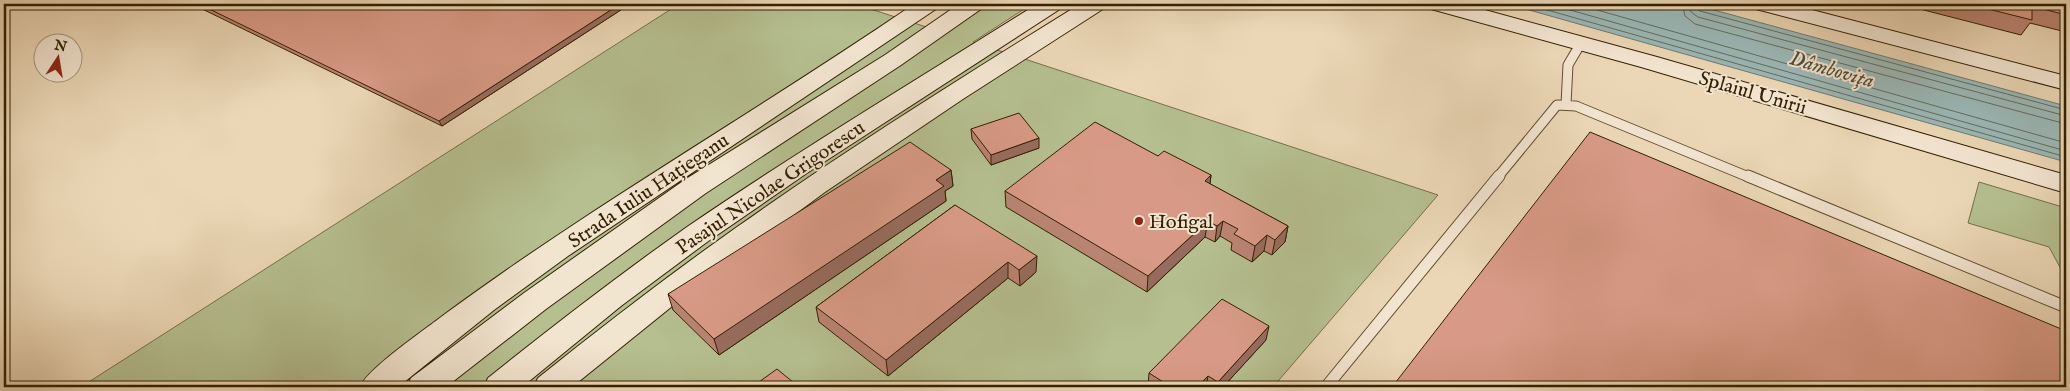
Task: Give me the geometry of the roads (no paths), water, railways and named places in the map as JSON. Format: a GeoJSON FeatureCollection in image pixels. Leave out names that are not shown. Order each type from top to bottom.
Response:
{"type":"FeatureCollection","features":[{"type":"Feature","properties":{"kind":"main road","name":"Strada Iuliu Hațieganu"},"geometry":{"type":"LineString","coordinates":[[376,387],[501,290],[602,219],[832,70],[928,4]]}},
{"type":"Feature","properties":{"kind":"main road","name":"Pasajul Nicolae Grigorescu"},"geometry":{"type":"LineString","coordinates":[[423,387],[534,301],[696,186],[893,60],[973,4]]}},
{"type":"Feature","properties":{"kind":"main road","name":"Pasajul Nicolae Grigorescu"},"geometry":{"type":"LineString","coordinates":[[500,387],[648,270],[689,241],[828,147],[1052,4]]}},
{"type":"Feature","properties":{"kind":"main road"},"geometry":{"type":"LineString","coordinates":[[550,387],[677,284],[757,227],[912,121],[1095,4]]}},
{"type":"Feature","properties":{"kind":"main road","name":"Splaiul Unirii"},"geometry":{"type":"LineString","coordinates":[[1439,4],[1581,43],[2066,184]]}},
{"type":"Feature","properties":{"kind":"main road"},"geometry":{"type":"LineString","coordinates":[[1764,4],[2066,83]]}},
{"type":"Feature","properties":{"kind":"lane"},"geometry":{"type":"LineString","coordinates":[[1566,104],[1566,71],[1571,55],[1581,43]]}},
{"type":"Feature","properties":{"kind":"lane"},"geometry":{"type":"LineString","coordinates":[[1326,387],[1557,105],[1566,104],[1576,106],[2066,307]]}},
{"type":"Feature","properties":{"kind":"water","name":"Dâmbovița"},"geometry":{"type":"Polygon","coordinates":[[[1508,4],[1692,4],[2066,106],[2066,162],[1508,4]]]}},
{"type":"Feature","properties":{"kind":"place","name":"Hofigal"},"geometry":{"type":"Point","coordinates":[1139,221]}}]}
